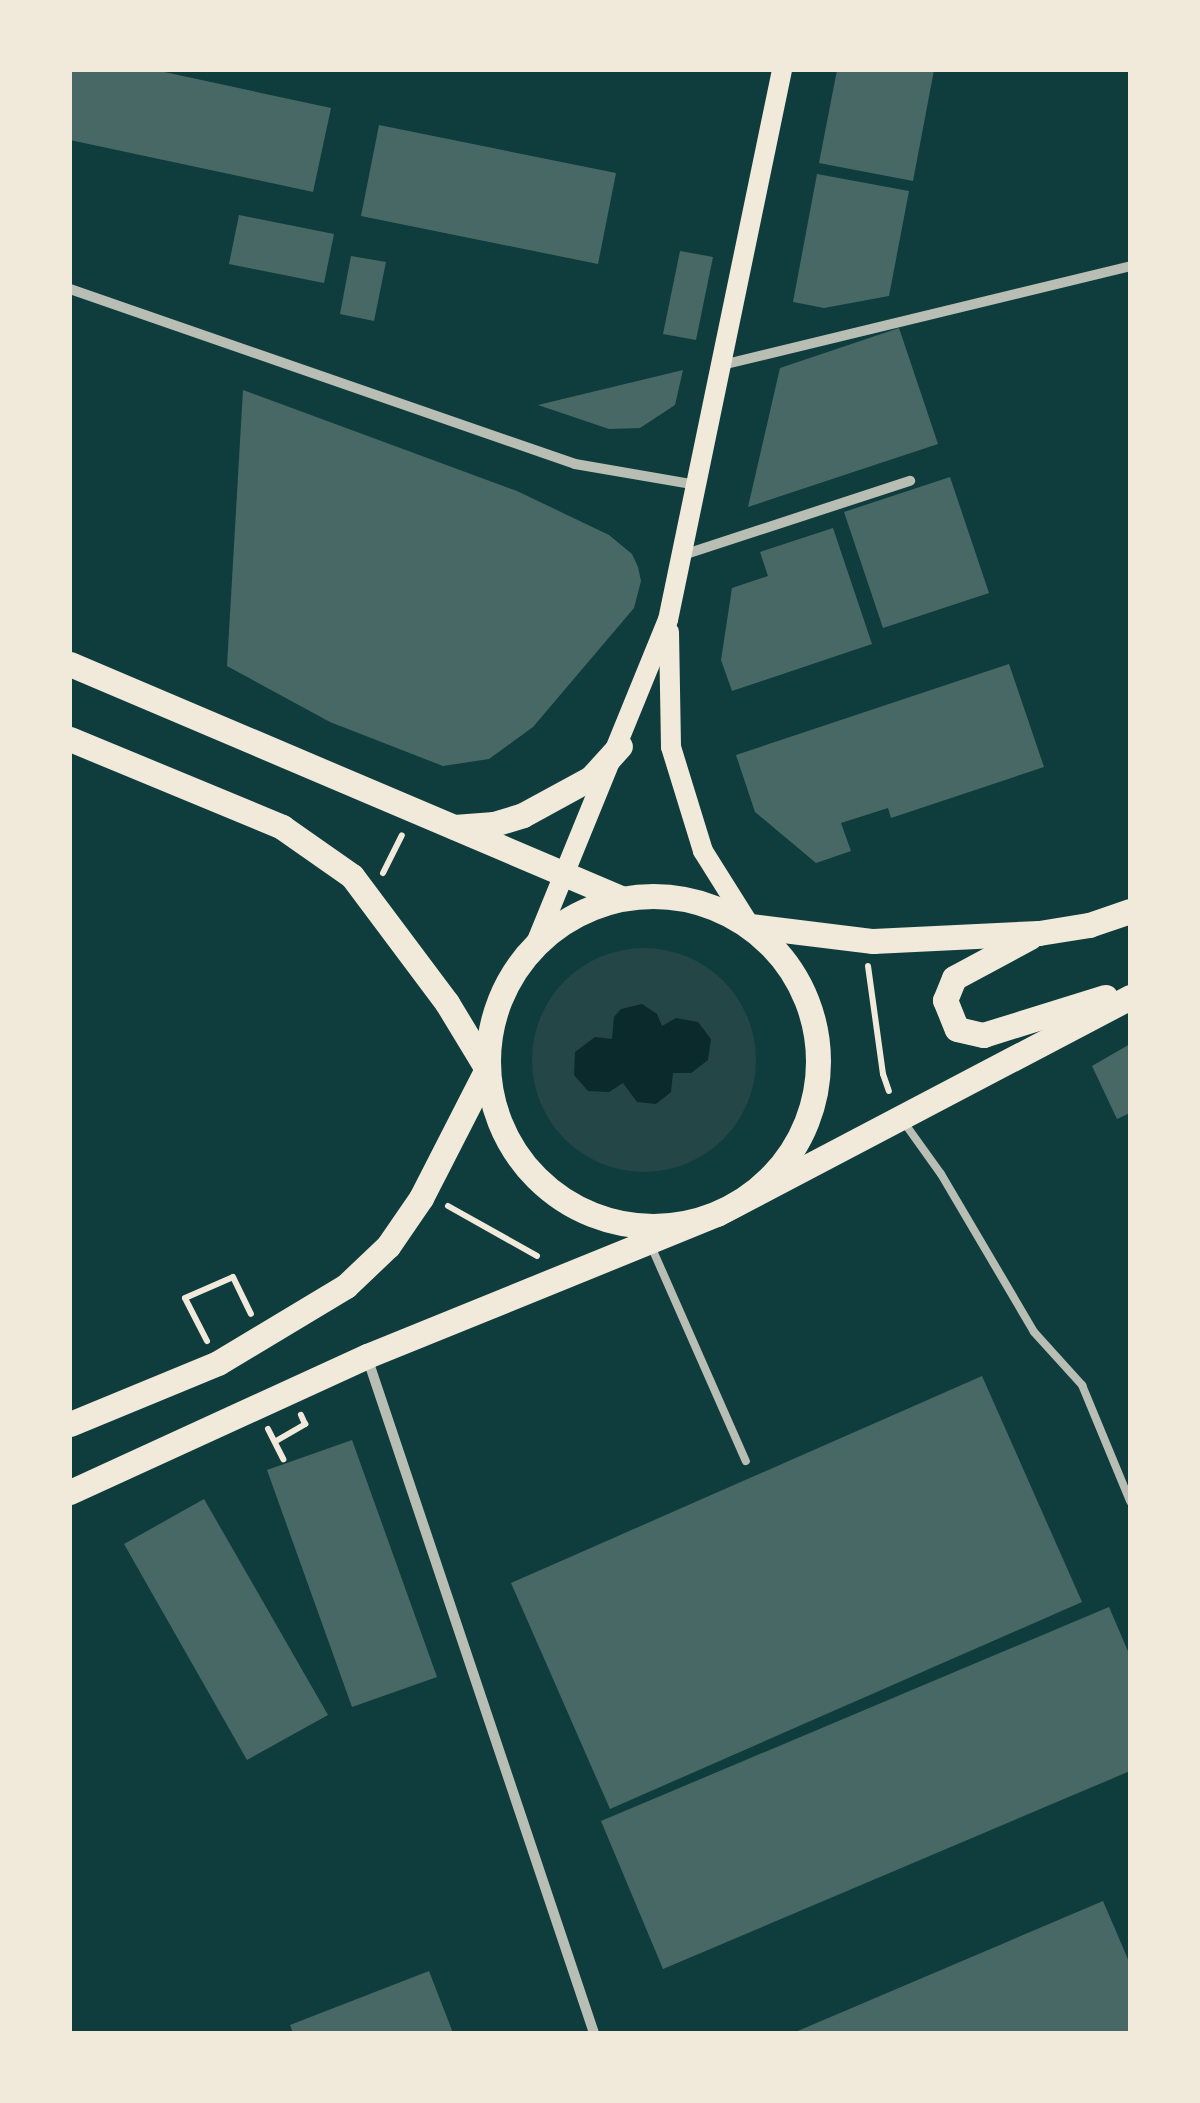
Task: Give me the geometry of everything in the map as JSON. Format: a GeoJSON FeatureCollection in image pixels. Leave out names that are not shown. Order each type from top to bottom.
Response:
{"type":"FeatureCollection","features":[{"type":"Feature","properties":{"kind":"main road"},"geometry":{"type":"LineString","coordinates":[[536,944],[620,746],[668,620],[782,70]]}},
{"type":"Feature","properties":{"kind":"main road"},"geometry":{"type":"LineString","coordinates":[[70,739],[282,827],[352,876],[446,1003],[486,1069],[498,1120],[524,1166],[564,1201],[613,1222],[665,1226],[717,1214],[755,1192],[786,1160],[808,1122],[818,1080],[817,1036],[805,994],[782,956],[750,926],[704,852],[671,747],[668,620]]}},
{"type":"Feature","properties":{"kind":"main road"},"geometry":{"type":"LineString","coordinates":[[70,664],[562,876],[622,898]]}},
{"type":"Feature","properties":{"kind":"main road"},"geometry":{"type":"LineString","coordinates":[[452,828],[494,824],[524,815],[590,778],[620,746]]}},
{"type":"Feature","properties":{"kind":"main road"},"geometry":{"type":"LineString","coordinates":[[70,1424],[218,1363],[346,1286],[388,1246],[421,1198],[486,1069],[491,1023],[508,980],[536,944],[576,914],[622,898],[666,896],[710,906],[750,926],[873,940],[1038,933],[1089,925],[1130,911]]}},
{"type":"Feature","properties":{"kind":"main road"},"geometry":{"type":"LineString","coordinates":[[1038,933],[954,978],[945,1000],[957,1028],[983,1035],[1130,988]]}},
{"type":"Feature","properties":{"kind":"main road"},"geometry":{"type":"LineString","coordinates":[[70,1492],[367,1356],[717,1214],[1130,997]]}},
{"type":"Feature","properties":{"kind":"street"},"geometry":{"type":"LineString","coordinates":[[722,365],[1130,266]]}},
{"type":"Feature","properties":{"kind":"street"},"geometry":{"type":"LineString","coordinates":[[70,288],[576,464],[697,485]]}},
{"type":"Feature","properties":{"kind":"street"},"geometry":{"type":"LineString","coordinates":[[682,556],[910,481]]}},
{"type":"Feature","properties":{"kind":"street"},"geometry":{"type":"LineString","coordinates":[[367,1356],[594,2033]]}},
{"type":"Feature","properties":{"kind":"lane"},"geometry":{"type":"LineString","coordinates":[[900,1118],[942,1174],[1034,1332],[1082,1385],[1130,1501]]}},
{"type":"Feature","properties":{"kind":"lane"},"geometry":{"type":"LineString","coordinates":[[649,1241],[746,1461]]}},
{"type":"Feature","properties":{"kind":"path"},"geometry":{"type":"LineString","coordinates":[[370,900],[414,812]]}},
{"type":"Feature","properties":{"kind":"path"},"geometry":{"type":"LineString","coordinates":[[873,940],[866,976],[882,1074],[900,1118]]}},
{"type":"Feature","properties":{"kind":"path"},"geometry":{"type":"LineString","coordinates":[[421,1198],[458,1210],[538,1256],[560,1278]]}},
{"type":"Feature","properties":{"kind":"path"},"geometry":{"type":"LineString","coordinates":[[218,1363],[184,1298],[233,1278]]}},
{"type":"Feature","properties":{"kind":"path"},"geometry":{"type":"LineString","coordinates":[[276,1441],[305,1424]]}},
{"type":"Feature","properties":{"kind":"shaded area"},"geometry":{"type":"Polygon","coordinates":[[[644,948],[687,957],[723,981],[747,1017],[756,1060],[747,1103],[723,1139],[687,1163],[644,1172],[601,1163],[565,1139],[541,1103],[532,1060],[541,1017],[565,981],[601,957],[644,948]]]}},
{"type":"Feature","properties":{"kind":"shaded area"},"geometry":{"type":"Polygon","coordinates":[[[642,1004],[657,1014],[662,1026],[676,1018],[698,1022],[711,1039],[708,1060],[691,1073],[673,1073],[671,1092],[656,1104],[637,1102],[623,1083],[609,1092],[588,1091],[574,1075],[575,1052],[595,1037],[612,1039],[614,1017],[621,1009],[642,1004]]]}},
{"type":"Feature","properties":{"kind":"building"},"geometry":{"type":"Polygon","coordinates":[[[70,70],[155,70],[331,108],[313,192],[70,140],[70,70]]]}},
{"type":"Feature","properties":{"kind":"building"},"geometry":{"type":"Polygon","coordinates":[[[837,70],[934,70],[913,181],[819,163],[837,70]]]}},
{"type":"Feature","properties":{"kind":"building"},"geometry":{"type":"Polygon","coordinates":[[[379,125],[616,173],[598,264],[361,216],[379,125]]]}},
{"type":"Feature","properties":{"kind":"building"},"geometry":{"type":"Polygon","coordinates":[[[817,174],[909,191],[889,296],[824,308],[793,302],[817,174]]]}},
{"type":"Feature","properties":{"kind":"building"},"geometry":{"type":"Polygon","coordinates":[[[239,215],[334,234],[324,283],[229,264],[239,215]]]}},
{"type":"Feature","properties":{"kind":"building"},"geometry":{"type":"Polygon","coordinates":[[[680,251],[713,257],[696,340],[663,334],[680,251]]]}},
{"type":"Feature","properties":{"kind":"building"},"geometry":{"type":"Polygon","coordinates":[[[351,256],[386,262],[374,321],[340,314],[351,256]]]}},
{"type":"Feature","properties":{"kind":"building"},"geometry":{"type":"Polygon","coordinates":[[[899,328],[938,444],[748,507],[780,368],[899,328]]]}},
{"type":"Feature","properties":{"kind":"building"},"geometry":{"type":"Polygon","coordinates":[[[683,370],[675,405],[640,428],[609,429],[538,405],[683,370]]]}},
{"type":"Feature","properties":{"kind":"building"},"geometry":{"type":"Polygon","coordinates":[[[243,390],[517,491],[609,535],[632,554],[638,567],[641,581],[634,608],[533,727],[489,759],[443,766],[330,722],[227,666],[243,390]]]}},
{"type":"Feature","properties":{"kind":"building"},"geometry":{"type":"Polygon","coordinates":[[[950,477],[989,593],[883,628],[844,512],[950,477]]]}},
{"type":"Feature","properties":{"kind":"building"},"geometry":{"type":"Polygon","coordinates":[[[833,528],[872,644],[732,691],[721,660],[732,588],[768,576],[760,552],[833,528]]]}},
{"type":"Feature","properties":{"kind":"building"},"geometry":{"type":"Polygon","coordinates":[[[1009,664],[1044,767],[891,818],[888,808],[841,823],[851,851],[816,863],[755,812],[736,755],[1009,664]]]}},
{"type":"Feature","properties":{"kind":"building"},"geometry":{"type":"Polygon","coordinates":[[[1130,1044],[1130,1113],[1117,1119],[1092,1066],[1130,1044]]]}},
{"type":"Feature","properties":{"kind":"building"},"geometry":{"type":"Polygon","coordinates":[[[982,1376],[1082,1602],[610,1809],[511,1583],[982,1376]]]}},
{"type":"Feature","properties":{"kind":"building"},"geometry":{"type":"Polygon","coordinates":[[[352,1440],[437,1677],[352,1707],[267,1470],[352,1440]]]}},
{"type":"Feature","properties":{"kind":"building"},"geometry":{"type":"Polygon","coordinates":[[[204,1499],[328,1715],[247,1760],[124,1544],[204,1499]]]}},
{"type":"Feature","properties":{"kind":"building"},"geometry":{"type":"Polygon","coordinates":[[[1109,1607],[1130,1656],[1130,1771],[663,1969],[601,1821],[1109,1607]]]}},
{"type":"Feature","properties":{"kind":"building"},"geometry":{"type":"Polygon","coordinates":[[[1103,1901],[1130,1964],[1130,2033],[793,2033],[1103,1901]]]}},
{"type":"Feature","properties":{"kind":"building"},"geometry":{"type":"Polygon","coordinates":[[[429,1971],[453,2033],[293,2033],[290,2025],[429,1971]]]}}]}
